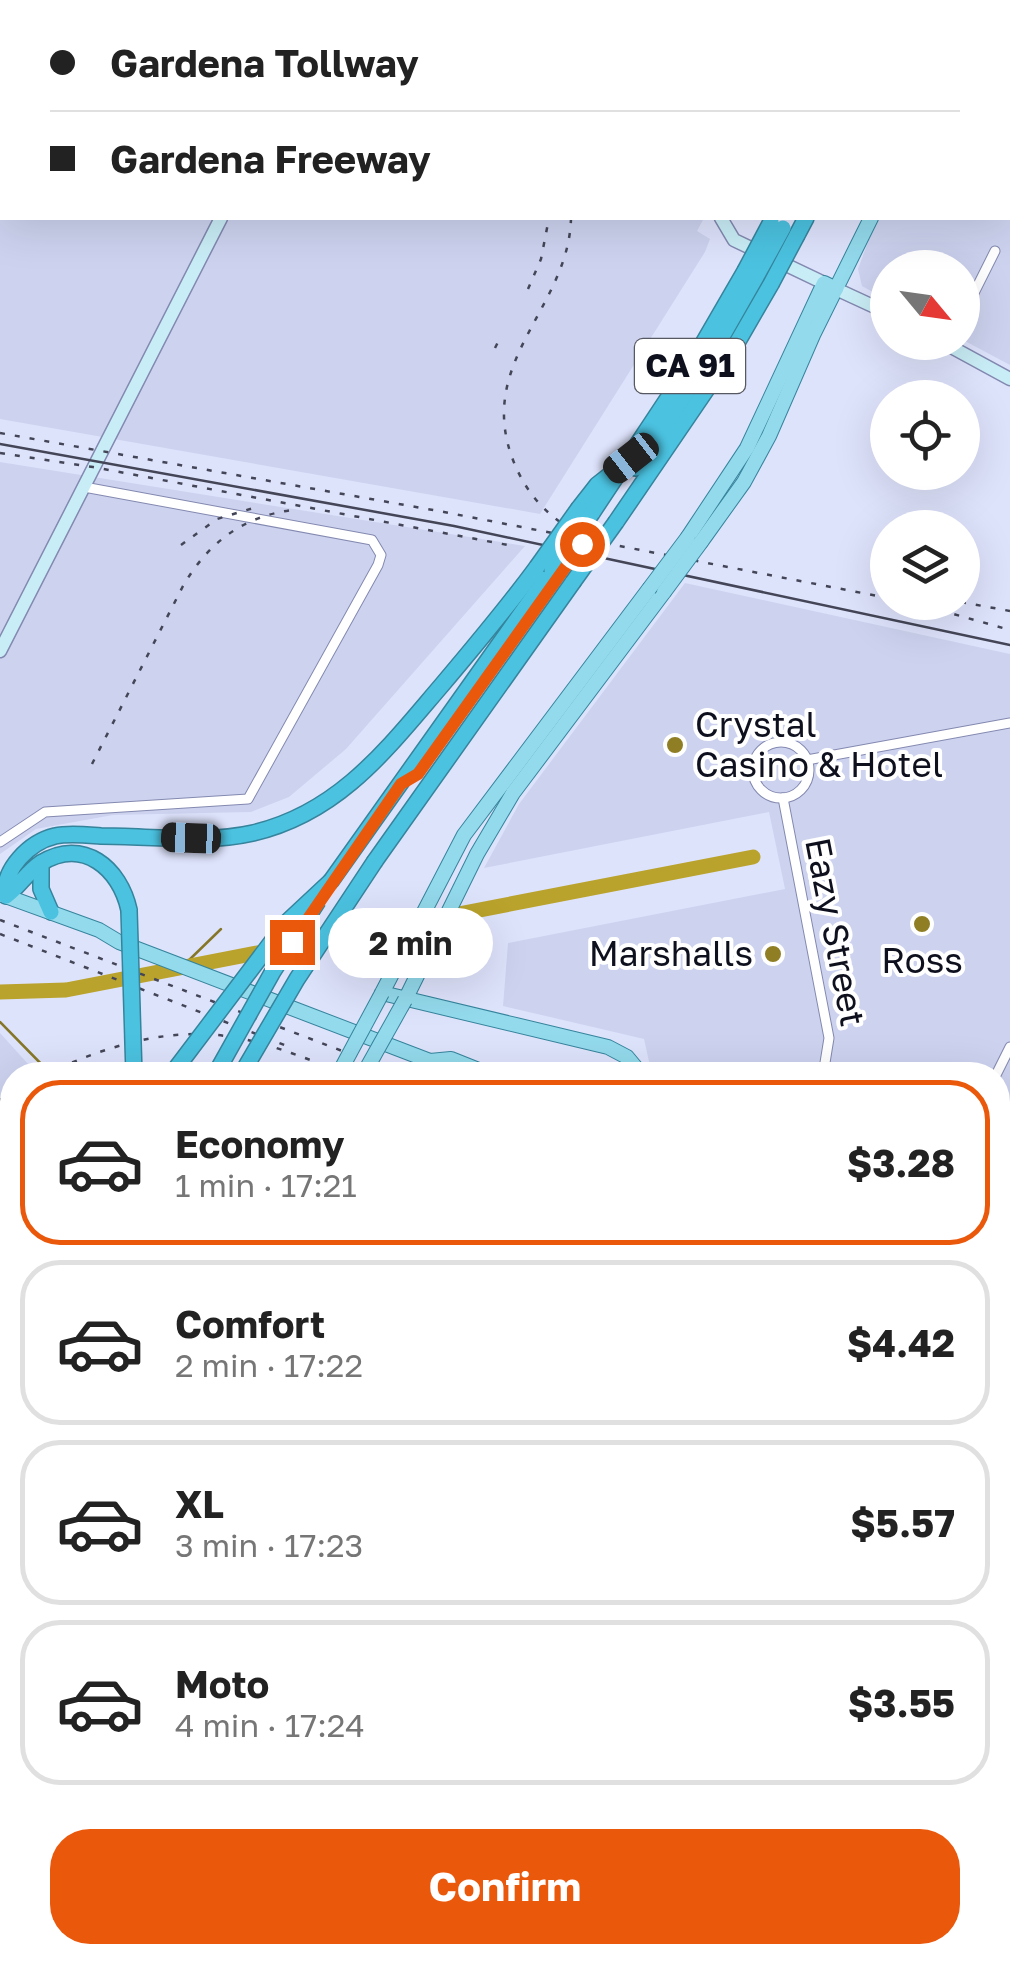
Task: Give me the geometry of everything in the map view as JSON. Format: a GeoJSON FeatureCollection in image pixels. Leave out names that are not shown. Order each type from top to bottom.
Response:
{"type":"FeatureCollection","features":[{"type":"Feature","properties":{"kind":"highway","name":"CA 91"},"geometry":{"type":"LineString","coordinates":[[249,1062],[369,862],[538,630],[556,572],[597,515],[730,356],[782,224]]}},
{"type":"Feature","properties":{"kind":"highway","name":"CA 91"},"geometry":{"type":"LineString","coordinates":[[597,515],[596,484],[631,458],[758,277],[782,224]]}},
{"type":"Feature","properties":{"kind":"highway"},"geometry":{"type":"LineString","coordinates":[[222,1062],[272,973],[336,874],[401,784],[418,774],[597,515]]}},
{"type":"Feature","properties":{"kind":"highway"},"geometry":{"type":"LineString","coordinates":[[3,895],[16,862],[34,846],[56,836],[206,838],[250,834],[319,808],[380,759],[509,606],[556,572]]}},
{"type":"Feature","properties":{"kind":"highway"},"geometry":{"type":"LineString","coordinates":[[3,895],[40,863],[69,854],[96,859],[116,875],[129,910],[134,1062]]}},
{"type":"Feature","properties":{"kind":"highway"},"geometry":{"type":"LineString","coordinates":[[239,1062],[276,998],[369,862]]}},
{"type":"Feature","properties":{"kind":"highway"},"geometry":{"type":"LineString","coordinates":[[40,863],[41,888],[51,912]]}},
{"type":"Feature","properties":{"kind":"highway"},"geometry":{"type":"LineString","coordinates":[[181,1062],[286,923],[336,874]]}},
{"type":"Feature","properties":{"kind":"main road"},"geometry":{"type":"LineString","coordinates":[[345,1062],[450,860],[695,539],[744,482],[769,436],[830,286],[870,220]]}},
{"type":"Feature","properties":{"kind":"main road"},"geometry":{"type":"LineString","coordinates":[[372,1062],[410,1001],[477,854],[522,768]]}},
{"type":"Feature","properties":{"kind":"main road"},"geometry":{"type":"LineString","coordinates":[[3,895],[430,1061],[460,1062]]}},
{"type":"Feature","properties":{"kind":"main road"},"geometry":{"type":"LineString","coordinates":[[382,993],[608,1047],[631,1062]]}},
{"type":"Feature","properties":{"kind":"street"},"geometry":{"type":"LineString","coordinates":[[0,651],[220,220]]}},
{"type":"Feature","properties":{"kind":"street"},"geometry":{"type":"LineString","coordinates":[[722,220],[734,240],[870,305]]}},
{"type":"Feature","properties":{"kind":"street"},"geometry":{"type":"LineString","coordinates":[[980,281],[995,251]]}},
{"type":"Feature","properties":{"kind":"street"},"geometry":{"type":"LineString","coordinates":[[975,360],[1010,379]]}},
{"type":"Feature","properties":{"kind":"street"},"geometry":{"type":"LineString","coordinates":[[0,842],[45,812],[248,799],[378,566],[378,547],[372,540],[84,487]]}},
{"type":"Feature","properties":{"kind":"street"},"geometry":{"type":"LineString","coordinates":[[807,760],[1010,722]]}},
{"type":"Feature","properties":{"kind":"street"},"geometry":{"type":"LineString","coordinates":[[773,743],[796,746],[807,760],[808,775],[797,792],[783,798],[767,794],[756,782],[754,764],[758,754],[773,743]]}},
{"type":"Feature","properties":{"kind":"street","name":"Eazy Street"},"geometry":{"type":"LineString","coordinates":[[783,798],[829,1038],[825,1062]]}},
{"type":"Feature","properties":{"kind":"shaded area"},"geometry":{"type":"Polygon","coordinates":[[[0,220],[703,220],[697,231],[710,239],[540,514],[0,419],[0,220]]]}},
{"type":"Feature","properties":{"kind":"shaded area"},"geometry":{"type":"Polygon","coordinates":[[[876,220],[1010,220],[1010,365],[980,349],[980,250],[870,250],[870,290],[862,286],[858,269],[876,220]]]}},
{"type":"Feature","properties":{"kind":"shaded area"},"geometry":{"type":"Polygon","coordinates":[[[0,462],[525,546],[346,749],[289,797],[251,812],[113,815],[36,829],[0,854],[0,462]]]}},
{"type":"Feature","properties":{"kind":"shaded area"},"geometry":{"type":"Polygon","coordinates":[[[685,583],[1010,654],[1010,1062],[649,1062],[644,1039],[503,1006],[508,943],[785,889],[769,812],[484,868],[519,804],[685,583]]]}},
{"type":"Feature","properties":{"kind":"shaded area"},"geometry":{"type":"Polygon","coordinates":[[[0,1033],[26,1062],[0,1062],[0,1033]]]}},
{"type":"Feature","properties":{"kind":"waterway"},"geometry":{"type":"LineString","coordinates":[[0,992],[66,990],[753,857]]}},
{"type":"Feature","properties":{"kind":"waterway"},"geometry":{"type":"LineString","coordinates":[[186,963],[221,929]]}},
{"type":"Feature","properties":{"kind":"waterway"},"geometry":{"type":"LineString","coordinates":[[0,1022],[39,1062]]}},
{"type":"Feature","properties":{"kind":"tram line"},"geometry":{"type":"LineString","coordinates":[[0,444],[454,526],[1010,645]]}},
{"type":"Feature","properties":{"kind":"railway"},"geometry":{"type":"LineString","coordinates":[[528,289],[541,259],[549,220]]}},
{"type":"Feature","properties":{"kind":"railway"},"geometry":{"type":"LineString","coordinates":[[571,220],[556,280],[514,364],[506,393],[504,425],[513,460],[531,494],[557,520],[579,534]]}},
{"type":"Feature","properties":{"kind":"railway"},"geometry":{"type":"LineString","coordinates":[[495,348],[498,342]]}},
{"type":"Feature","properties":{"kind":"railway"},"geometry":{"type":"LineString","coordinates":[[0,433],[444,512],[870,595]]}},
{"type":"Feature","properties":{"kind":"railway"},"geometry":{"type":"LineString","coordinates":[[0,453],[513,546]]}},
{"type":"Feature","properties":{"kind":"railway"},"geometry":{"type":"LineString","coordinates":[[181,545],[217,519],[260,506]]}},
{"type":"Feature","properties":{"kind":"railway"},"geometry":{"type":"LineString","coordinates":[[92,764],[183,586],[204,557],[243,525],[293,510]]}},
{"type":"Feature","properties":{"kind":"railway"},"geometry":{"type":"LineString","coordinates":[[980,605],[1010,611]]}},
{"type":"Feature","properties":{"kind":"railway"},"geometry":{"type":"LineString","coordinates":[[975,620],[1010,630]]}},
{"type":"Feature","properties":{"kind":"railway"},"geometry":{"type":"LineString","coordinates":[[0,920],[371,1062]]}},
{"type":"Feature","properties":{"kind":"railway"},"geometry":{"type":"LineString","coordinates":[[0,934],[287,1046]]}},
{"type":"Feature","properties":{"kind":"railway"},"geometry":{"type":"LineString","coordinates":[[74,1062],[128,1043],[195,1034],[251,1041],[315,1062]]}},
{"type":"Feature","properties":{"kind":"place","name":"Crystal Casino & Hotel"},"geometry":{"type":"Point","coordinates":[675,745]}},
{"type":"Feature","properties":{"kind":"place","name":"Ross"},"geometry":{"type":"Point","coordinates":[922,924]}},
{"type":"Feature","properties":{"kind":"place","name":"Marshalls"},"geometry":{"type":"Point","coordinates":[773,954]}},
{"type":"Feature","properties":{"kind":"route"},"geometry":{"type":"LineString","coordinates":[[292,942],[340,867],[401,784],[418,774],[582,544]]}}]}
